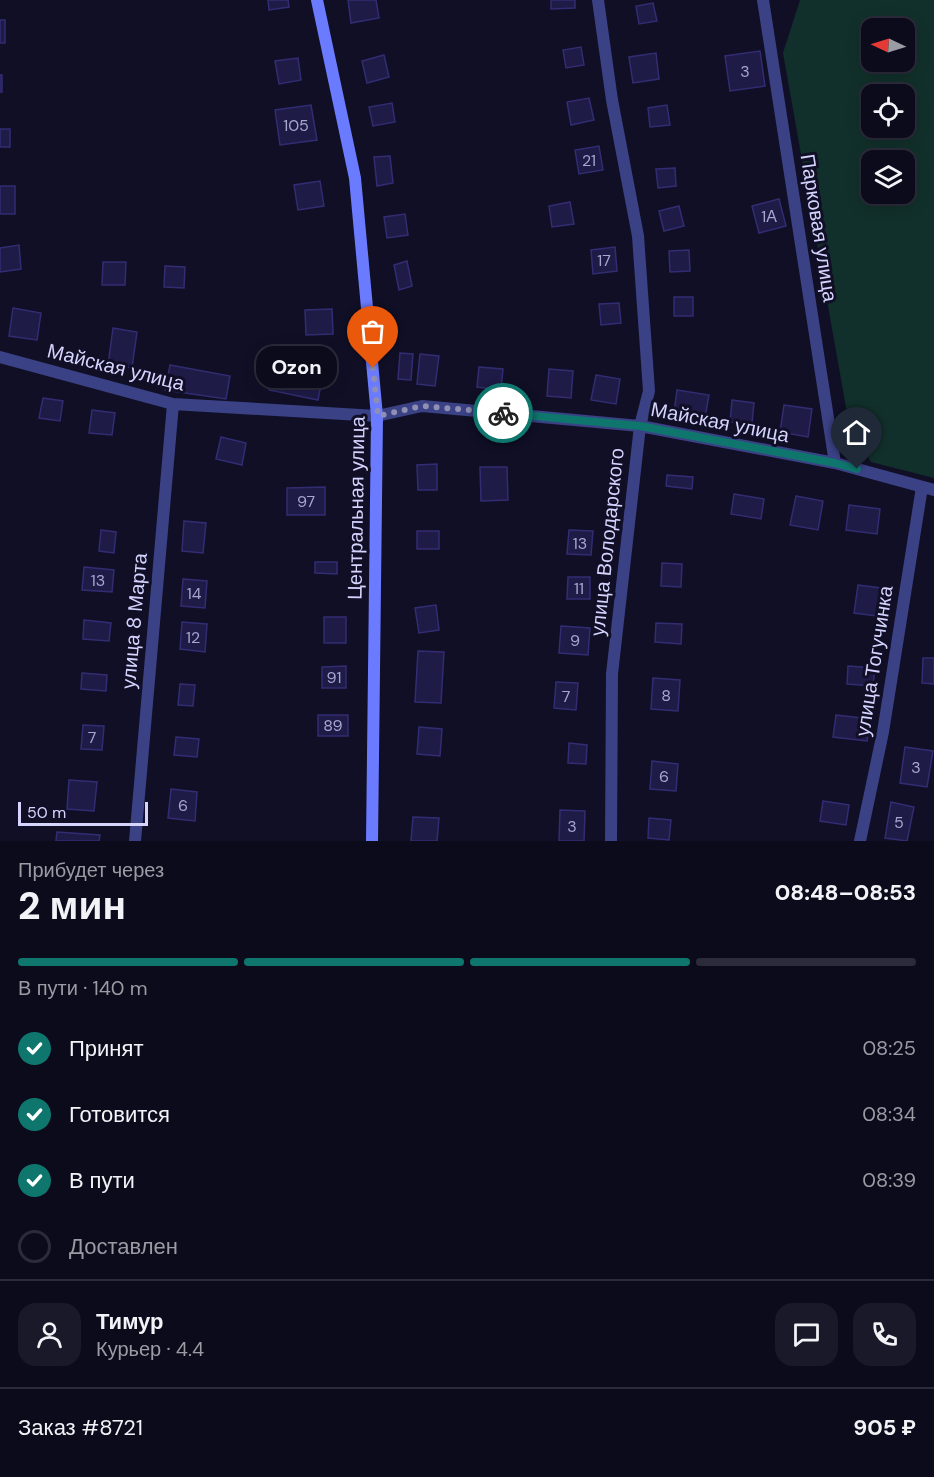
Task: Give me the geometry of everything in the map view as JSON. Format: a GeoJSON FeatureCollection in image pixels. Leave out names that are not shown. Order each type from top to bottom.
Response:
{"type":"FeatureCollection","features":[{"type":"Feature","properties":{"kind":"main road","name":"Центральная улица"},"geometry":{"type":"LineString","coordinates":[[317,0],[355,178],[378,416],[372,841]]}},
{"type":"Feature","properties":{"kind":"street","name":"улица Володарского"},"geometry":{"type":"LineString","coordinates":[[598,0],[612,100],[638,236],[649,391],[640,426],[612,674],[611,841]]}},
{"type":"Feature","properties":{"kind":"street","name":"Парковая улица"},"geometry":{"type":"LineString","coordinates":[[763,0],[835,463]]}},
{"type":"Feature","properties":{"kind":"street","name":"Майская улица"},"geometry":{"type":"LineString","coordinates":[[0,357],[173,404],[378,416],[422,406],[640,426],[835,463],[928,488]]}},
{"type":"Feature","properties":{"kind":"street","name":"улица 8 Марта"},"geometry":{"type":"LineString","coordinates":[[135,841],[173,404]]}},
{"type":"Feature","properties":{"kind":"street","name":"улица Тогучинка"},"geometry":{"type":"LineString","coordinates":[[860,841],[883,732],[928,488]]}},
{"type":"Feature","properties":{"kind":"green space"},"geometry":{"type":"Polygon","coordinates":[[[800,0],[934,0],[934,478],[871,462],[849,424],[783,53],[800,0]]]}},
{"type":"Feature","properties":{"kind":"building"},"geometry":{"type":"Polygon","coordinates":[[[268,0],[288,0],[289,7],[269,10],[268,0]]]}},
{"type":"Feature","properties":{"kind":"building"},"geometry":{"type":"Polygon","coordinates":[[[348,0],[376,0],[379,18],[351,23],[348,0]]]}},
{"type":"Feature","properties":{"kind":"building"},"geometry":{"type":"Polygon","coordinates":[[[551,0],[575,0],[575,8],[551,9],[551,0]]]}},
{"type":"Feature","properties":{"kind":"building"},"geometry":{"type":"Polygon","coordinates":[[[653,3],[657,21],[639,24],[636,6],[653,3]]]}},
{"type":"Feature","properties":{"kind":"building"},"geometry":{"type":"Polygon","coordinates":[[[0,20],[5,20],[5,43],[0,43],[0,20]]]}},
{"type":"Feature","properties":{"kind":"building"},"geometry":{"type":"Polygon","coordinates":[[[581,47],[584,65],[566,68],[563,50],[581,47]]]}},
{"type":"Feature","properties":{"kind":"building"},"geometry":{"type":"Polygon","coordinates":[[[760,51],[765,86],[730,91],[725,56],[760,51]]]}},
{"type":"Feature","properties":{"kind":"building"},"geometry":{"type":"Polygon","coordinates":[[[656,53],[659,79],[633,83],[629,57],[656,53]]]}},
{"type":"Feature","properties":{"kind":"building"},"geometry":{"type":"Polygon","coordinates":[[[384,55],[389,77],[367,83],[362,61],[384,55]]]}},
{"type":"Feature","properties":{"kind":"building"},"geometry":{"type":"Polygon","coordinates":[[[298,58],[301,80],[279,84],[275,61],[298,58]]]}},
{"type":"Feature","properties":{"kind":"building"},"geometry":{"type":"Polygon","coordinates":[[[0,75],[2,75],[2,92],[0,92],[0,75]]]}},
{"type":"Feature","properties":{"kind":"building"},"geometry":{"type":"Polygon","coordinates":[[[589,98],[594,120],[571,125],[567,102],[589,98]]]}},
{"type":"Feature","properties":{"kind":"building"},"geometry":{"type":"Polygon","coordinates":[[[392,103],[395,122],[373,126],[369,107],[392,103]]]}},
{"type":"Feature","properties":{"kind":"building"},"geometry":{"type":"Polygon","coordinates":[[[311,105],[317,140],[280,145],[275,110],[311,105]]]}},
{"type":"Feature","properties":{"kind":"building"},"geometry":{"type":"Polygon","coordinates":[[[667,105],[670,125],[650,127],[648,108],[667,105]]]}},
{"type":"Feature","properties":{"kind":"building"},"geometry":{"type":"Polygon","coordinates":[[[0,129],[10,129],[10,147],[0,147],[0,129]]]}},
{"type":"Feature","properties":{"kind":"building"},"geometry":{"type":"Polygon","coordinates":[[[599,146],[603,170],[579,174],[575,150],[599,146]]]}},
{"type":"Feature","properties":{"kind":"building"},"geometry":{"type":"Polygon","coordinates":[[[390,156],[393,183],[377,186],[374,157],[390,156]]]}},
{"type":"Feature","properties":{"kind":"building"},"geometry":{"type":"Polygon","coordinates":[[[675,168],[676,186],[658,188],[656,169],[675,168]]]}},
{"type":"Feature","properties":{"kind":"building"},"geometry":{"type":"Polygon","coordinates":[[[320,181],[324,206],[298,210],[294,185],[320,181]]]}},
{"type":"Feature","properties":{"kind":"building"},"geometry":{"type":"Polygon","coordinates":[[[0,186],[15,186],[15,214],[0,214],[0,186]]]}},
{"type":"Feature","properties":{"kind":"building"},"geometry":{"type":"Polygon","coordinates":[[[779,199],[786,226],[759,233],[752,206],[779,199]]]}},
{"type":"Feature","properties":{"kind":"building"},"geometry":{"type":"Polygon","coordinates":[[[570,202],[574,224],[552,227],[549,206],[570,202]]]}},
{"type":"Feature","properties":{"kind":"building"},"geometry":{"type":"Polygon","coordinates":[[[679,206],[684,226],[664,231],[659,211],[679,206]]]}},
{"type":"Feature","properties":{"kind":"building"},"geometry":{"type":"Polygon","coordinates":[[[405,214],[408,235],[387,238],[384,217],[405,214]]]}},
{"type":"Feature","properties":{"kind":"building"},"geometry":{"type":"Polygon","coordinates":[[[19,245],[21,269],[0,272],[0,248],[19,245]]]}},
{"type":"Feature","properties":{"kind":"building"},"geometry":{"type":"Polygon","coordinates":[[[615,247],[617,271],[593,274],[591,250],[615,247]]]}},
{"type":"Feature","properties":{"kind":"building"},"geometry":{"type":"Polygon","coordinates":[[[689,250],[690,271],[670,272],[669,251],[689,250]]]}},
{"type":"Feature","properties":{"kind":"building"},"geometry":{"type":"Polygon","coordinates":[[[407,261],[412,286],[399,290],[394,265],[407,261]]]}},
{"type":"Feature","properties":{"kind":"building"},"geometry":{"type":"Polygon","coordinates":[[[103,262],[126,262],[125,285],[102,285],[103,262]]]}},
{"type":"Feature","properties":{"kind":"building"},"geometry":{"type":"Polygon","coordinates":[[[165,266],[185,267],[184,288],[164,287],[165,266]]]}},
{"type":"Feature","properties":{"kind":"building"},"geometry":{"type":"Polygon","coordinates":[[[674,297],[693,297],[693,316],[674,316],[674,297]]]}},
{"type":"Feature","properties":{"kind":"building"},"geometry":{"type":"Polygon","coordinates":[[[619,303],[621,323],[601,325],[599,304],[619,303]]]}},
{"type":"Feature","properties":{"kind":"building"},"geometry":{"type":"Polygon","coordinates":[[[13,308],[41,313],[37,340],[9,336],[13,308]]]}},
{"type":"Feature","properties":{"kind":"building"},"geometry":{"type":"Polygon","coordinates":[[[332,309],[333,334],[306,335],[305,310],[332,309]]]}},
{"type":"Feature","properties":{"kind":"building"},"geometry":{"type":"Polygon","coordinates":[[[113,328],[137,332],[132,368],[108,365],[113,328]]]}},
{"type":"Feature","properties":{"kind":"building"},"geometry":{"type":"Polygon","coordinates":[[[400,353],[413,354],[411,380],[398,379],[400,353]]]}},
{"type":"Feature","properties":{"kind":"building"},"geometry":{"type":"Polygon","coordinates":[[[276,354],[325,364],[318,400],[269,390],[276,354]]]}},
{"type":"Feature","properties":{"kind":"building"},"geometry":{"type":"Polygon","coordinates":[[[420,354],[439,356],[435,386],[417,384],[420,354]]]}},
{"type":"Feature","properties":{"kind":"building"},"geometry":{"type":"Polygon","coordinates":[[[170,365],[230,376],[226,399],[165,390],[170,365]]]}},
{"type":"Feature","properties":{"kind":"building"},"geometry":{"type":"Polygon","coordinates":[[[479,367],[503,369],[501,390],[477,387],[479,367]]]}},
{"type":"Feature","properties":{"kind":"building"},"geometry":{"type":"Polygon","coordinates":[[[549,369],[573,371],[571,398],[547,396],[549,369]]]}},
{"type":"Feature","properties":{"kind":"building"},"geometry":{"type":"Polygon","coordinates":[[[596,375],[620,379],[616,404],[591,400],[596,375]]]}},
{"type":"Feature","properties":{"kind":"building"},"geometry":{"type":"Polygon","coordinates":[[[677,390],[709,395],[705,418],[674,413],[677,390]]]}},
{"type":"Feature","properties":{"kind":"building"},"geometry":{"type":"Polygon","coordinates":[[[43,398],[63,401],[60,421],[39,418],[43,398]]]}},
{"type":"Feature","properties":{"kind":"building"},"geometry":{"type":"Polygon","coordinates":[[[732,400],[754,403],[752,424],[730,422],[732,400]]]}},
{"type":"Feature","properties":{"kind":"building"},"geometry":{"type":"Polygon","coordinates":[[[784,405],[812,409],[808,437],[780,432],[784,405]]]}},
{"type":"Feature","properties":{"kind":"building"},"geometry":{"type":"Polygon","coordinates":[[[92,410],[115,413],[112,435],[89,433],[92,410]]]}},
{"type":"Feature","properties":{"kind":"building"},"geometry":{"type":"Polygon","coordinates":[[[221,437],[246,443],[242,465],[216,459],[221,437]]]}},
{"type":"Feature","properties":{"kind":"building"},"geometry":{"type":"Polygon","coordinates":[[[437,464],[437,490],[418,490],[417,465],[437,464]]]}},
{"type":"Feature","properties":{"kind":"building"},"geometry":{"type":"Polygon","coordinates":[[[480,467],[507,467],[508,500],[481,501],[480,467]]]}},
{"type":"Feature","properties":{"kind":"building"},"geometry":{"type":"Polygon","coordinates":[[[667,475],[693,477],[692,489],[666,486],[667,475]]]}},
{"type":"Feature","properties":{"kind":"building"},"geometry":{"type":"Polygon","coordinates":[[[325,487],[325,515],[287,515],[287,488],[325,487]]]}},
{"type":"Feature","properties":{"kind":"building"},"geometry":{"type":"Polygon","coordinates":[[[734,494],[764,499],[761,519],[731,514],[734,494]]]}},
{"type":"Feature","properties":{"kind":"building"},"geometry":{"type":"Polygon","coordinates":[[[796,496],[823,501],[818,530],[790,525],[796,496]]]}},
{"type":"Feature","properties":{"kind":"building"},"geometry":{"type":"Polygon","coordinates":[[[849,505],[880,509],[877,534],[846,530],[849,505]]]}},
{"type":"Feature","properties":{"kind":"building"},"geometry":{"type":"Polygon","coordinates":[[[184,521],[206,523],[203,553],[182,551],[184,521]]]}},
{"type":"Feature","properties":{"kind":"building"},"geometry":{"type":"Polygon","coordinates":[[[101,530],[116,532],[114,553],[99,551],[101,530]]]}},
{"type":"Feature","properties":{"kind":"building"},"geometry":{"type":"Polygon","coordinates":[[[569,530],[593,531],[591,555],[567,554],[569,530]]]}},
{"type":"Feature","properties":{"kind":"building"},"geometry":{"type":"Polygon","coordinates":[[[417,531],[439,531],[439,549],[417,549],[417,531]]]}},
{"type":"Feature","properties":{"kind":"building"},"geometry":{"type":"Polygon","coordinates":[[[315,562],[337,562],[337,574],[315,573],[315,562]]]}},
{"type":"Feature","properties":{"kind":"building"},"geometry":{"type":"Polygon","coordinates":[[[662,563],[682,564],[681,587],[661,586],[662,563]]]}},
{"type":"Feature","properties":{"kind":"building"},"geometry":{"type":"Polygon","coordinates":[[[84,567],[114,570],[112,592],[82,590],[84,567]]]}},
{"type":"Feature","properties":{"kind":"building"},"geometry":{"type":"Polygon","coordinates":[[[568,577],[590,577],[590,599],[567,599],[568,577]]]}},
{"type":"Feature","properties":{"kind":"building"},"geometry":{"type":"Polygon","coordinates":[[[183,579],[207,581],[205,608],[181,606],[183,579]]]}},
{"type":"Feature","properties":{"kind":"building"},"geometry":{"type":"Polygon","coordinates":[[[858,585],[881,588],[877,616],[854,613],[858,585]]]}},
{"type":"Feature","properties":{"kind":"building"},"geometry":{"type":"Polygon","coordinates":[[[436,605],[439,630],[419,633],[415,608],[436,605]]]}},
{"type":"Feature","properties":{"kind":"building"},"geometry":{"type":"Polygon","coordinates":[[[324,617],[346,617],[346,643],[324,643],[324,617]]]}},
{"type":"Feature","properties":{"kind":"building"},"geometry":{"type":"Polygon","coordinates":[[[84,620],[111,623],[109,641],[83,639],[84,620]]]}},
{"type":"Feature","properties":{"kind":"building"},"geometry":{"type":"Polygon","coordinates":[[[182,622],[207,624],[205,652],[180,649],[182,622]]]}},
{"type":"Feature","properties":{"kind":"building"},"geometry":{"type":"Polygon","coordinates":[[[656,623],[682,624],[681,644],[655,642],[656,623]]]}},
{"type":"Feature","properties":{"kind":"building"},"geometry":{"type":"Polygon","coordinates":[[[561,626],[590,628],[588,655],[559,653],[561,626]]]}},
{"type":"Feature","properties":{"kind":"building"},"geometry":{"type":"Polygon","coordinates":[[[418,651],[444,652],[441,703],[415,702],[418,651]]]}},
{"type":"Feature","properties":{"kind":"building"},"geometry":{"type":"Polygon","coordinates":[[[923,658],[934,658],[934,684],[922,683],[923,658]]]}},
{"type":"Feature","properties":{"kind":"building"},"geometry":{"type":"Polygon","coordinates":[[[346,666],[346,688],[322,688],[322,667],[346,666]]]}},
{"type":"Feature","properties":{"kind":"building"},"geometry":{"type":"Polygon","coordinates":[[[848,666],[875,668],[873,686],[847,684],[848,666]]]}},
{"type":"Feature","properties":{"kind":"building"},"geometry":{"type":"Polygon","coordinates":[[[82,673],[107,675],[106,691],[81,689],[82,673]]]}},
{"type":"Feature","properties":{"kind":"building"},"geometry":{"type":"Polygon","coordinates":[[[653,678],[680,680],[678,711],[651,709],[653,678]]]}},
{"type":"Feature","properties":{"kind":"building"},"geometry":{"type":"Polygon","coordinates":[[[556,682],[578,683],[576,710],[554,708],[556,682]]]}},
{"type":"Feature","properties":{"kind":"building"},"geometry":{"type":"Polygon","coordinates":[[[180,684],[195,685],[193,706],[178,705],[180,684]]]}},
{"type":"Feature","properties":{"kind":"building"},"geometry":{"type":"Polygon","coordinates":[[[318,715],[348,715],[348,736],[318,736],[318,715]]]}},
{"type":"Feature","properties":{"kind":"building"},"geometry":{"type":"Polygon","coordinates":[[[836,715],[870,719],[867,741],[833,737],[836,715]]]}},
{"type":"Feature","properties":{"kind":"building"},"geometry":{"type":"Polygon","coordinates":[[[83,725],[104,726],[102,750],[81,749],[83,725]]]}},
{"type":"Feature","properties":{"kind":"building"},"geometry":{"type":"Polygon","coordinates":[[[419,727],[442,729],[440,756],[417,754],[419,727]]]}},
{"type":"Feature","properties":{"kind":"building"},"geometry":{"type":"Polygon","coordinates":[[[176,737],[199,739],[197,757],[174,755],[176,737]]]}},
{"type":"Feature","properties":{"kind":"building"},"geometry":{"type":"Polygon","coordinates":[[[569,743],[587,745],[586,764],[568,763],[569,743]]]}},
{"type":"Feature","properties":{"kind":"building"},"geometry":{"type":"Polygon","coordinates":[[[905,747],[933,751],[927,787],[900,783],[905,747]]]}},
{"type":"Feature","properties":{"kind":"building"},"geometry":{"type":"Polygon","coordinates":[[[652,761],[678,764],[676,791],[650,789],[652,761]]]}},
{"type":"Feature","properties":{"kind":"building"},"geometry":{"type":"Polygon","coordinates":[[[69,780],[97,782],[94,811],[67,809],[69,780]]]}},
{"type":"Feature","properties":{"kind":"building"},"geometry":{"type":"Polygon","coordinates":[[[171,789],[197,792],[195,821],[168,818],[171,789]]]}},
{"type":"Feature","properties":{"kind":"building"},"geometry":{"type":"Polygon","coordinates":[[[823,801],[849,805],[846,825],[820,821],[823,801]]]}},
{"type":"Feature","properties":{"kind":"building"},"geometry":{"type":"Polygon","coordinates":[[[891,802],[914,807],[907,841],[885,838],[891,802]]]}},
{"type":"Feature","properties":{"kind":"building"},"geometry":{"type":"Polygon","coordinates":[[[560,810],[585,811],[584,841],[559,841],[560,810]]]}},
{"type":"Feature","properties":{"kind":"building"},"geometry":{"type":"Polygon","coordinates":[[[413,817],[439,818],[437,841],[411,841],[413,817]]]}},
{"type":"Feature","properties":{"kind":"building"},"geometry":{"type":"Polygon","coordinates":[[[649,818],[671,820],[669,840],[648,838],[649,818]]]}},
{"type":"Feature","properties":{"kind":"building"},"geometry":{"type":"Polygon","coordinates":[[[57,832],[100,835],[99,841],[56,841],[57,832]]]}},
{"type":"Feature","properties":{"kind":"way so far"},"geometry":{"type":"LineString","coordinates":[[373,368],[378,416],[422,406],[503,413]]}},
{"type":"Feature","properties":{"kind":"place","name":"Ozon"},"geometry":{"type":"Point","coordinates":[373,368]}},
{"type":"Feature","properties":{"kind":"route"},"geometry":{"type":"LineString","coordinates":[[503,413],[640,426],[857,469]]}}]}
